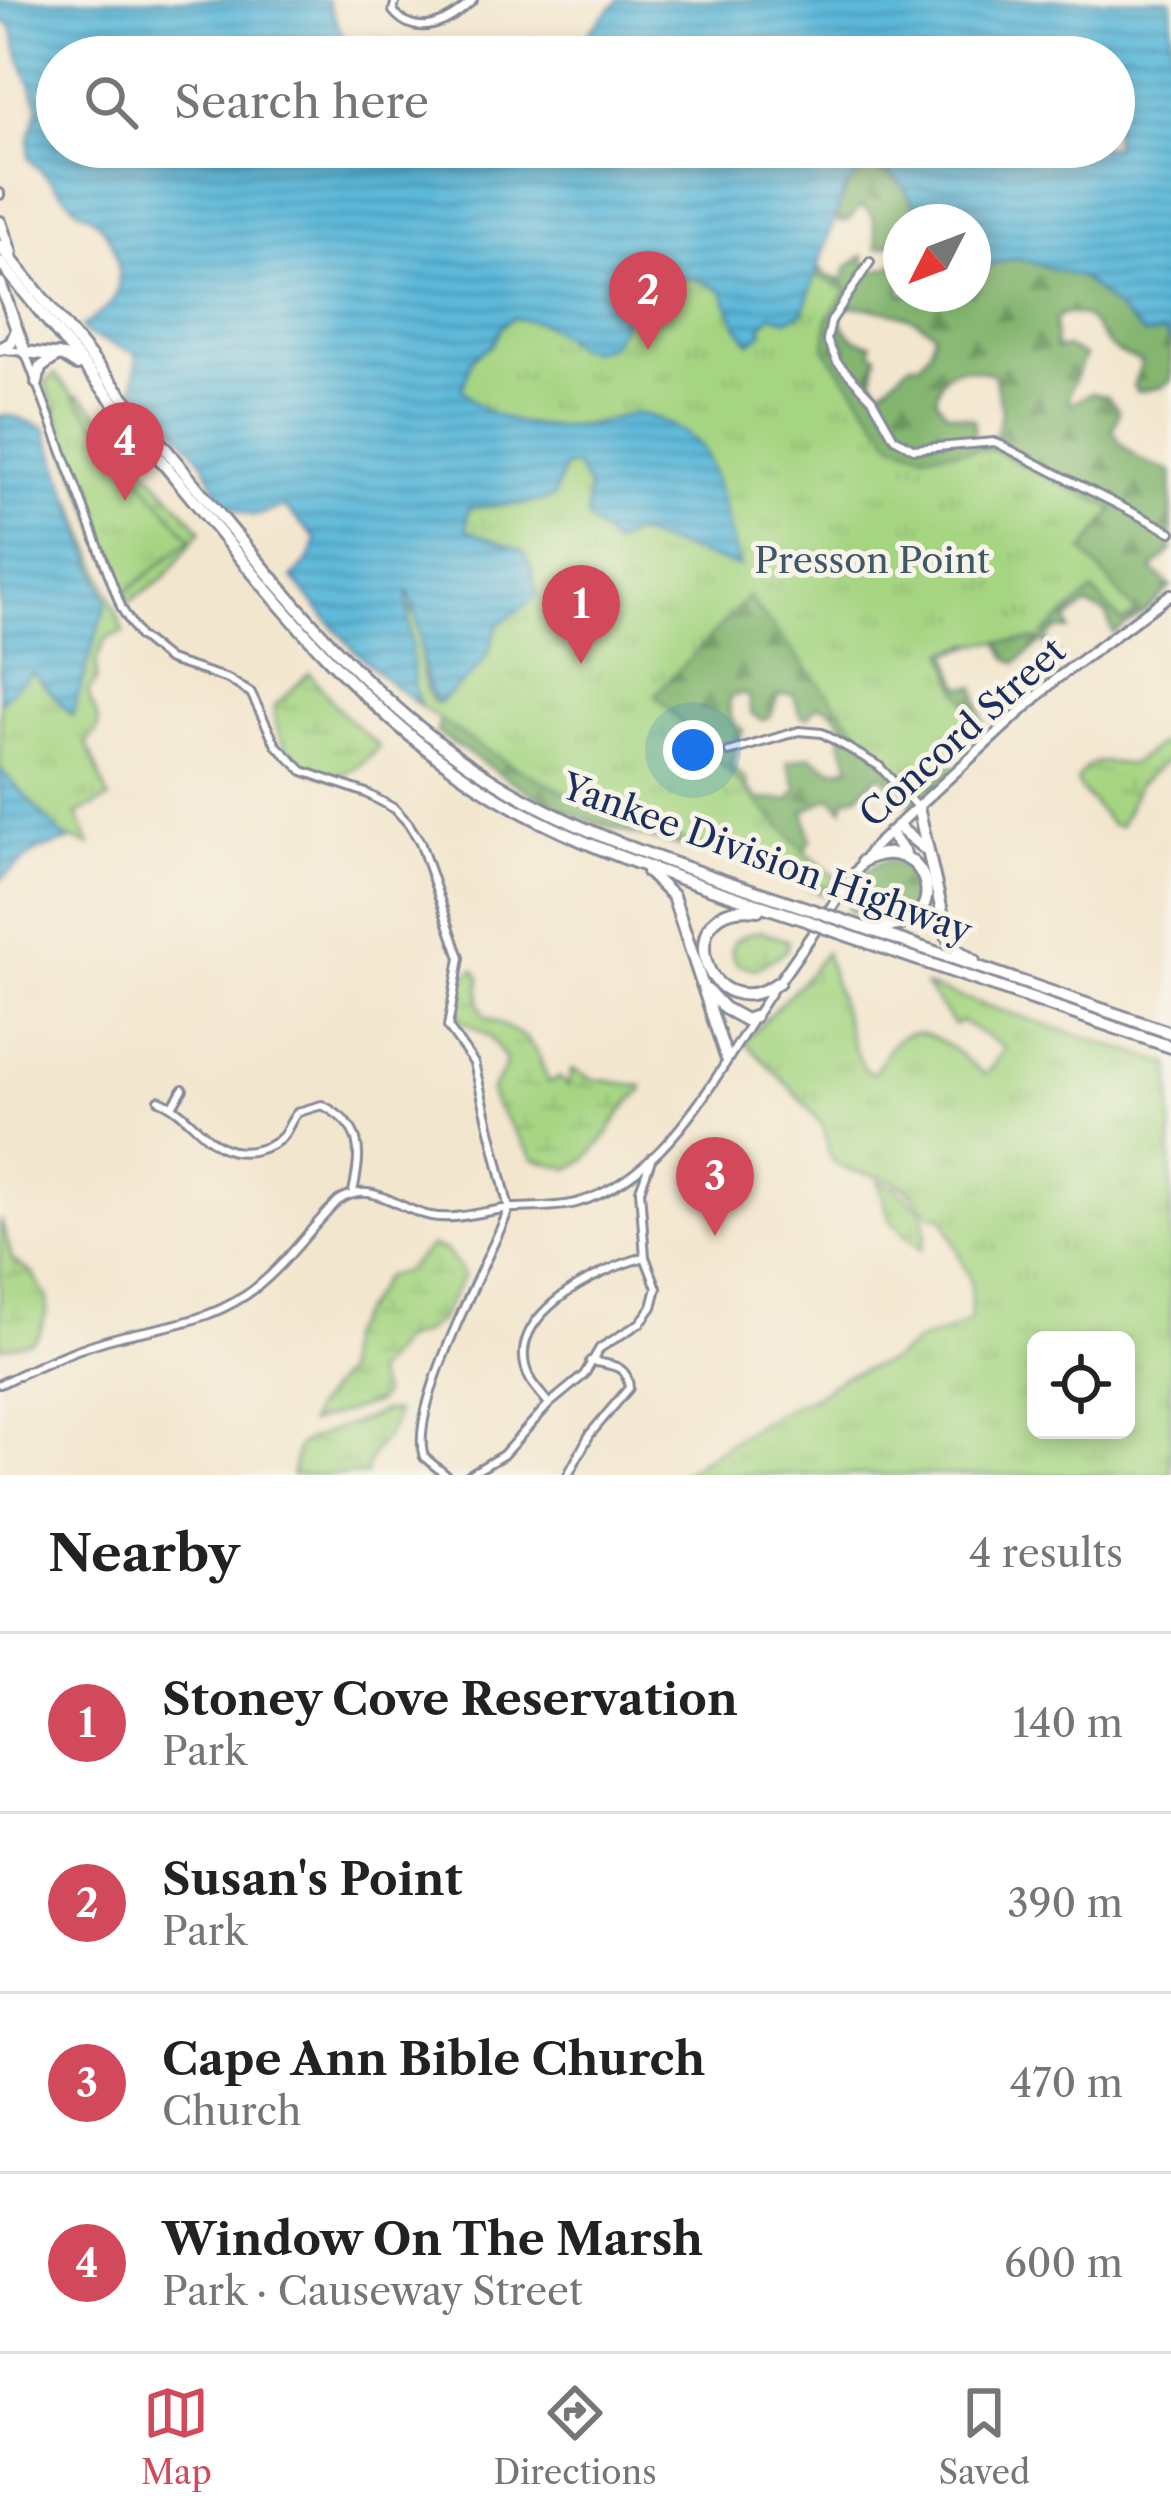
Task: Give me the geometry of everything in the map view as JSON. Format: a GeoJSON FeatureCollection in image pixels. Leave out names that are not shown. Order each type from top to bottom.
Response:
{"type":"FeatureCollection","features":[{"type":"Feature","properties":{"kind":"highway"},"geometry":{"type":"LineString","coordinates":[[0,222],[9,249],[70,332]]}},
{"type":"Feature","properties":{"kind":"highway","name":"Yankee Division Highway"},"geometry":{"type":"LineString","coordinates":[[0,246],[305,620],[363,680],[426,734],[495,782],[576,825],[811,916]]}},
{"type":"Feature","properties":{"kind":"highway","name":"Yankee Division Highway"},"geometry":{"type":"LineString","coordinates":[[0,262],[299,630],[362,696],[474,783],[574,838],[645,866],[832,921],[1171,1034]]}},
{"type":"Feature","properties":{"kind":"highway"},"geometry":{"type":"LineString","coordinates":[[0,283],[25,352],[58,355],[80,368],[144,440]]}},
{"type":"Feature","properties":{"kind":"highway"},"geometry":{"type":"LineString","coordinates":[[0,350],[9,345],[16,329]]}},
{"type":"Feature","properties":{"kind":"highway"},"geometry":{"type":"LineString","coordinates":[[37,383],[40,368],[58,355]]}},
{"type":"Feature","properties":{"kind":"highway"},"geometry":{"type":"LineString","coordinates":[[917,807],[944,924],[956,949],[1060,996]]}},
{"type":"Feature","properties":{"kind":"highway"},"geometry":{"type":"LineString","coordinates":[[894,829],[921,845],[928,856]]}},
{"type":"Feature","properties":{"kind":"highway"},"geometry":{"type":"LineString","coordinates":[[832,921],[886,928],[911,922],[922,909],[927,889],[922,874],[894,829]]}},
{"type":"Feature","properties":{"kind":"highway"},"geometry":{"type":"LineString","coordinates":[[574,838],[646,871],[669,890],[726,1057]]}},
{"type":"Feature","properties":{"kind":"highway"},"geometry":{"type":"LineString","coordinates":[[862,861],[881,853],[910,859]]}},
{"type":"Feature","properties":{"kind":"highway"},"geometry":{"type":"LineString","coordinates":[[705,988],[735,1015],[746,1020],[754,1016],[710,974],[703,956],[704,939],[716,920],[730,911],[745,908],[811,916]]}},
{"type":"Feature","properties":{"kind":"highway","name":"Yankee Division Highway"},"geometry":{"type":"LineString","coordinates":[[832,921],[1171,1047]]}},
{"type":"Feature","properties":{"kind":"highway"},"geometry":{"type":"LineString","coordinates":[[728,990],[755,993],[779,982]]}},
{"type":"Feature","properties":{"kind":"main road","name":"Concord Street"},"geometry":{"type":"LineString","coordinates":[[779,982],[862,861],[894,829],[1056,680],[1171,594]]}},
{"type":"Feature","properties":{"kind":"street"},"geometry":{"type":"LineString","coordinates":[[396,0],[393,11],[397,18],[432,26],[445,23],[473,0]]}},
{"type":"Feature","properties":{"kind":"street"},"geometry":{"type":"LineString","coordinates":[[870,262],[831,321],[827,340],[837,362],[872,399],[894,437],[914,449],[995,442],[1171,532]]}},
{"type":"Feature","properties":{"kind":"street"},"geometry":{"type":"LineString","coordinates":[[0,350],[25,352],[122,609],[139,636],[180,666],[228,679],[249,691],[276,745],[303,771],[354,788],[395,809],[420,842],[460,958],[448,1027],[474,1063],[508,1208],[431,1390],[419,1435],[424,1457],[446,1475]]}},
{"type":"Feature","properties":{"kind":"street"},"geometry":{"type":"LineString","coordinates":[[729,752],[799,731],[822,733],[879,766],[917,807]]}},
{"type":"Feature","properties":{"kind":"street","name":"Concord Street"},"geometry":{"type":"LineString","coordinates":[[353,1192],[372,1192],[414,1211],[443,1217],[584,1201],[636,1172],[695,1111],[779,982]]}},
{"type":"Feature","properties":{"kind":"street"},"geometry":{"type":"LineString","coordinates":[[173,1105],[183,1089]]}},
{"type":"Feature","properties":{"kind":"street"},"geometry":{"type":"LineString","coordinates":[[0,1384],[81,1348],[179,1326],[225,1307],[253,1290],[330,1209],[353,1192],[357,1137],[351,1123],[322,1105],[298,1112],[282,1137],[269,1147],[245,1153],[211,1142],[173,1105],[159,1100]]}},
{"type":"Feature","properties":{"kind":"street"},"geometry":{"type":"LineString","coordinates":[[469,1475],[496,1461],[549,1404],[584,1375],[600,1348],[640,1323],[652,1307],[657,1288],[645,1257],[640,1190],[652,1157]]}},
{"type":"Feature","properties":{"kind":"street"},"geometry":{"type":"LineString","coordinates":[[549,1404],[529,1379],[529,1333],[554,1304],[592,1276],[645,1257]]}},
{"type":"Feature","properties":{"kind":"street"},"geometry":{"type":"LineString","coordinates":[[568,1475],[590,1434],[629,1388],[622,1369],[590,1361]]}},
{"type":"Feature","properties":{"kind":"green space"},"geometry":{"type":"Polygon","coordinates":[[[867,170],[888,175],[913,201],[883,204],[883,246],[877,248],[873,216],[862,206],[847,221],[838,222],[835,213],[852,179],[867,170]]]}},
{"type":"Feature","properties":{"kind":"green space","name":"Presson Point"},"geometry":{"type":"Polygon","coordinates":[[[863,256],[868,273],[883,269],[883,311],[854,306],[844,308],[839,317],[851,336],[872,344],[871,352],[877,355],[873,379],[881,390],[911,363],[920,363],[934,333],[890,312],[991,312],[991,264],[1017,258],[1082,278],[1145,335],[1164,332],[1171,341],[1171,380],[1162,387],[1137,392],[1133,386],[1142,362],[1114,350],[1082,316],[1061,314],[1055,321],[1056,349],[1066,347],[1085,356],[1069,392],[1070,405],[1091,393],[1107,396],[1119,411],[1113,431],[1124,447],[1171,472],[1171,551],[1152,569],[1171,587],[1113,633],[1106,613],[1086,605],[1067,620],[1069,630],[1057,629],[1016,663],[1007,658],[997,639],[948,653],[961,687],[975,687],[987,737],[980,744],[972,738],[946,759],[953,771],[917,802],[909,803],[880,774],[858,795],[845,799],[842,809],[831,797],[804,811],[811,840],[803,854],[838,883],[822,894],[766,871],[570,813],[437,733],[440,716],[818,265],[826,276],[842,280],[848,266],[863,256]],[[966,368],[944,376],[936,399],[946,412],[974,419],[974,443],[993,446],[1002,411],[994,374],[966,368]],[[793,694],[778,695],[771,716],[762,720],[751,713],[748,696],[730,697],[731,716],[743,730],[731,766],[758,799],[789,800],[798,789],[787,762],[811,756],[830,767],[851,766],[841,741],[845,731],[829,708],[818,705],[807,718],[801,716],[793,694]]]}},
{"type":"Feature","properties":{"kind":"green space","name":"Presson Point"},"geometry":{"type":"Polygon","coordinates":[[[807,265],[821,278],[847,290],[828,318],[825,349],[894,443],[924,453],[989,449],[1114,509],[1083,551],[1136,613],[1122,622],[1093,591],[1043,634],[1061,661],[1041,639],[969,644],[945,652],[958,689],[980,727],[947,756],[954,767],[937,782],[908,791],[748,597],[655,695],[805,852],[836,878],[830,887],[613,814],[463,736],[413,701],[404,599],[419,626],[423,679],[434,702],[462,539],[458,374],[502,317],[634,293],[675,274],[807,265]]]}},
{"type":"Feature","properties":{"kind":"green space"},"geometry":{"type":"Polygon","coordinates":[[[55,374],[191,539],[124,594],[45,383],[55,374]]]}},
{"type":"Feature","properties":{"kind":"green space"},"geometry":{"type":"Polygon","coordinates":[[[78,396],[87,402],[201,530],[165,578],[128,603],[53,416],[53,398],[78,396]]]}},
{"type":"Feature","properties":{"kind":"green space"},"geometry":{"type":"Polygon","coordinates":[[[73,500],[124,632],[106,638],[96,661],[97,679],[88,692],[98,724],[86,742],[109,799],[77,814],[90,845],[24,824],[0,808],[0,544],[73,500]]]}},
{"type":"Feature","properties":{"kind":"green space"},"geometry":{"type":"Polygon","coordinates":[[[309,673],[379,747],[344,774],[330,776],[307,769],[289,752],[278,730],[274,707],[309,673]]]}},
{"type":"Feature","properties":{"kind":"green space"},"geometry":{"type":"Polygon","coordinates":[[[1171,736],[1171,757],[1138,785],[1120,826],[1110,824],[1079,787],[1082,773],[1099,762],[1130,765],[1171,736]]]}},
{"type":"Feature","properties":{"kind":"green space"},"geometry":{"type":"Polygon","coordinates":[[[889,860],[914,870],[918,894],[911,912],[897,923],[872,921],[848,910],[861,878],[889,860]]]}},
{"type":"Feature","properties":{"kind":"green space"},"geometry":{"type":"Polygon","coordinates":[[[761,931],[788,941],[786,951],[756,969],[737,964],[733,944],[761,931]]]}},
{"type":"Feature","properties":{"kind":"green space"},"geometry":{"type":"Polygon","coordinates":[[[825,952],[852,1043],[865,1070],[874,1073],[892,1044],[907,1034],[919,1033],[944,1043],[986,1075],[1005,1048],[961,1021],[954,1025],[926,986],[1171,1065],[1171,1475],[680,1475],[842,1377],[890,1361],[918,1341],[971,1319],[971,1282],[943,1218],[927,1211],[898,1183],[838,1165],[830,1155],[822,1125],[745,1042],[825,952]]]}},
{"type":"Feature","properties":{"kind":"green space"},"geometry":{"type":"Polygon","coordinates":[[[474,969],[480,977],[479,1002],[484,1015],[526,1038],[548,1082],[560,1078],[568,1086],[572,1069],[593,1079],[642,1086],[601,1142],[570,1169],[534,1159],[493,1101],[491,1091],[506,1060],[490,1037],[459,1019],[459,991],[474,969]]]}},
{"type":"Feature","properties":{"kind":"green space"},"geometry":{"type":"Polygon","coordinates":[[[878,1181],[895,1187],[923,1212],[926,1234],[921,1250],[890,1221],[878,1181]]]}},
{"type":"Feature","properties":{"kind":"green space"},"geometry":{"type":"Polygon","coordinates":[[[0,1218],[12,1260],[32,1273],[47,1298],[47,1311],[32,1341],[0,1348],[0,1218]]]}},
{"type":"Feature","properties":{"kind":"green space"},"geometry":{"type":"Polygon","coordinates":[[[431,1246],[446,1250],[464,1275],[440,1320],[402,1340],[374,1374],[382,1394],[377,1402],[309,1423],[313,1410],[343,1373],[345,1337],[384,1277],[405,1271],[431,1246]]]}},
{"type":"Feature","properties":{"kind":"green space"},"geometry":{"type":"Polygon","coordinates":[[[382,1411],[396,1412],[394,1421],[371,1457],[366,1475],[292,1475],[303,1442],[382,1411]]]}},
{"type":"Feature","properties":{"kind":"water"},"geometry":{"type":"Polygon","coordinates":[[[0,0],[327,0],[343,36],[36,36],[36,99],[11,24],[0,22],[0,0]]]}},
{"type":"Feature","properties":{"kind":"water"},"geometry":{"type":"Polygon","coordinates":[[[619,0],[1171,0],[1171,341],[1164,332],[1145,335],[1082,278],[1017,258],[991,264],[991,204],[913,204],[900,182],[879,169],[856,177],[844,191],[803,313],[786,320],[772,315],[750,343],[722,291],[687,278],[641,290],[611,345],[598,349],[579,349],[542,324],[513,318],[501,327],[493,344],[472,359],[462,389],[489,412],[524,423],[580,425],[633,414],[677,428],[705,454],[740,567],[632,533],[614,545],[587,519],[588,487],[576,466],[565,466],[553,498],[468,508],[467,530],[523,551],[538,596],[498,625],[487,656],[475,672],[438,704],[426,678],[407,590],[414,686],[420,704],[367,663],[293,578],[310,558],[316,539],[284,507],[254,516],[224,505],[204,463],[174,426],[151,413],[134,388],[137,354],[88,335],[81,327],[112,302],[119,277],[108,236],[38,168],[1135,168],[1135,36],[587,36],[619,0]]]}},
{"type":"Feature","properties":{"kind":"water"},"geometry":{"type":"Polygon","coordinates":[[[36,116],[36,166],[29,159],[29,139],[36,116]]]}},
{"type":"Feature","properties":{"kind":"water"},"geometry":{"type":"Polygon","coordinates":[[[0,415],[45,428],[107,601],[72,715],[32,672],[0,702],[0,415]]]}},
{"type":"Feature","properties":{"kind":"water"},"geometry":{"type":"Polygon","coordinates":[[[0,769],[68,841],[36,851],[0,880],[0,769]]]}},
{"type":"Feature","properties":{"kind":"place","name":"Susan's Point"},"geometry":{"type":"Point","coordinates":[648,350]}},
{"type":"Feature","properties":{"kind":"place","name":"Window On The Marsh"},"geometry":{"type":"Point","coordinates":[125,501]}},
{"type":"Feature","properties":{"kind":"place","name":"Stoney Cove Reservation"},"geometry":{"type":"Point","coordinates":[581,664]}},
{"type":"Feature","properties":{"kind":"place","name":"Cape Ann Bible Church"},"geometry":{"type":"Point","coordinates":[715,1236]}}]}
